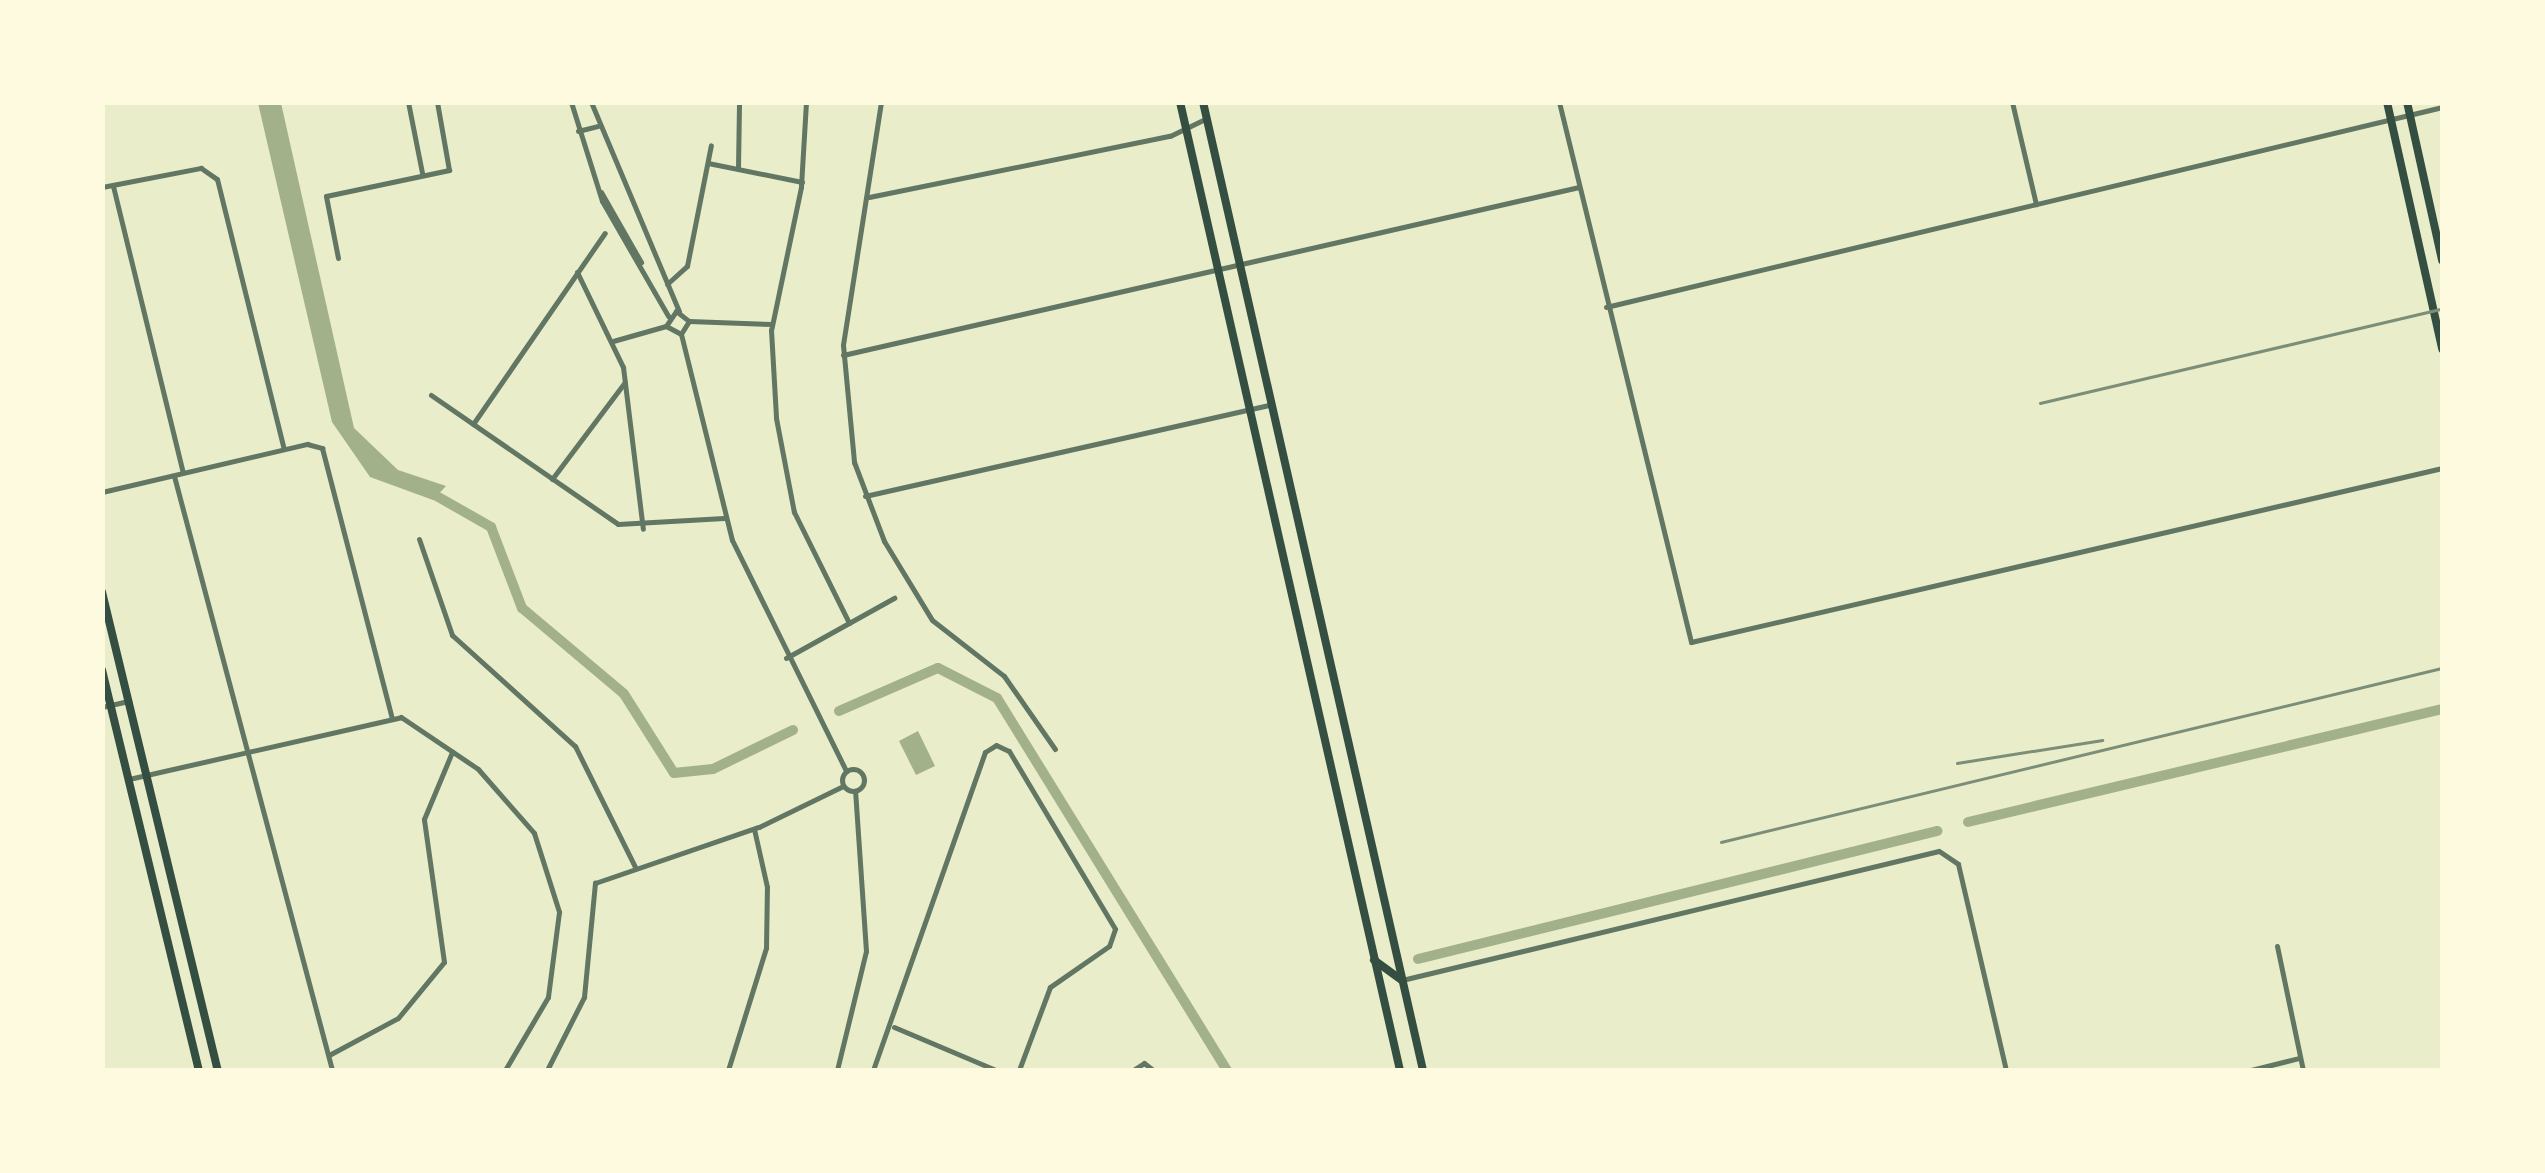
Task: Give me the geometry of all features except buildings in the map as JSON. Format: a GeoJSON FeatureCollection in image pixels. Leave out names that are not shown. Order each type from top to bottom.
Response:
{"type":"FeatureCollection","features":[{"type":"Feature","properties":{"kind":"main road"},"geometry":{"type":"LineString","coordinates":[[1180,102],[1215,270],[1400,1070]]}},
{"type":"Feature","properties":{"kind":"main road"},"geometry":{"type":"LineString","coordinates":[[1203,102],[1423,1070]]}},
{"type":"Feature","properties":{"kind":"main road"},"geometry":{"type":"LineString","coordinates":[[2387,102],[2442,349]]}},
{"type":"Feature","properties":{"kind":"main road"},"geometry":{"type":"LineString","coordinates":[[2407,102],[2442,260]]}},
{"type":"Feature","properties":{"kind":"main road"},"geometry":{"type":"LineString","coordinates":[[102,592],[218,1070]]}},
{"type":"Feature","properties":{"kind":"main road"},"geometry":{"type":"LineString","coordinates":[[102,670],[107,706],[129,779],[200,1070]]}},
{"type":"Feature","properties":{"kind":"main road"},"geometry":{"type":"LineString","coordinates":[[1326,750],[1347,746]]}},
{"type":"Feature","properties":{"kind":"main road"},"geometry":{"type":"LineString","coordinates":[[1374,960],[1402,980]]}},
{"type":"Feature","properties":{"kind":"street"},"geometry":{"type":"LineString","coordinates":[[408,102],[422,174]]}},
{"type":"Feature","properties":{"kind":"street"},"geometry":{"type":"LineString","coordinates":[[338,258],[326,196],[449,170],[437,102]]}},
{"type":"Feature","properties":{"kind":"street"},"geometry":{"type":"LineString","coordinates":[[570,102],[601,192],[668,316],[666,326]]}},
{"type":"Feature","properties":{"kind":"street"},"geometry":{"type":"LineString","coordinates":[[591,102],[679,311],[689,321],[772,324]]}},
{"type":"Feature","properties":{"kind":"street"},"geometry":{"type":"LineString","coordinates":[[738,168],[739,102]]}},
{"type":"Feature","properties":{"kind":"street"},"geometry":{"type":"LineString","coordinates":[[806,102],[802,182],[772,324],[792,505],[849,623]]}},
{"type":"Feature","properties":{"kind":"street"},"geometry":{"type":"LineString","coordinates":[[881,102],[842,355],[847,434],[864,496],[932,620],[1004,676],[1055,749]]}},
{"type":"Feature","properties":{"kind":"street"},"geometry":{"type":"LineString","coordinates":[[1559,102],[1606,307],[1691,642],[2442,468]]}},
{"type":"Feature","properties":{"kind":"street"},"geometry":{"type":"LineString","coordinates":[[2012,102],[2036,204]]}},
{"type":"Feature","properties":{"kind":"street"},"geometry":{"type":"LineString","coordinates":[[1606,307],[2442,107]]}},
{"type":"Feature","properties":{"kind":"street"},"geometry":{"type":"LineString","coordinates":[[868,197],[1186,128],[1206,119]]}},
{"type":"Feature","properties":{"kind":"street"},"geometry":{"type":"LineString","coordinates":[[578,132],[598,126]]}},
{"type":"Feature","properties":{"kind":"street"},"geometry":{"type":"LineString","coordinates":[[667,284],[687,266],[711,145]]}},
{"type":"Feature","properties":{"kind":"street"},"geometry":{"type":"LineString","coordinates":[[708,162],[802,182]]}},
{"type":"Feature","properties":{"kind":"street"},"geometry":{"type":"LineString","coordinates":[[102,188],[210,171],[284,449]]}},
{"type":"Feature","properties":{"kind":"street"},"geometry":{"type":"LineString","coordinates":[[113,186],[183,473]]}},
{"type":"Feature","properties":{"kind":"street"},"geometry":{"type":"LineString","coordinates":[[842,355],[1579,187]]}},
{"type":"Feature","properties":{"kind":"street"},"geometry":{"type":"LineString","coordinates":[[601,192],[642,266]]}},
{"type":"Feature","properties":{"kind":"street"},"geometry":{"type":"LineString","coordinates":[[473,424],[605,233]]}},
{"type":"Feature","properties":{"kind":"street"},"geometry":{"type":"LineString","coordinates":[[633,245],[646,239]]}},
{"type":"Feature","properties":{"kind":"street"},"geometry":{"type":"LineString","coordinates":[[578,272],[613,341],[625,382],[643,529]]}},
{"type":"Feature","properties":{"kind":"street"},"geometry":{"type":"LineString","coordinates":[[668,316],[679,311]]}},
{"type":"Feature","properties":{"kind":"street"},"geometry":{"type":"LineString","coordinates":[[689,321],[681,334],[724,518],[786,658],[846,771],[843,786]]}},
{"type":"Feature","properties":{"kind":"street"},"geometry":{"type":"LineString","coordinates":[[613,341],[666,326],[681,334]]}},
{"type":"Feature","properties":{"kind":"street"},"geometry":{"type":"LineString","coordinates":[[552,479],[625,382]]}},
{"type":"Feature","properties":{"kind":"street"},"geometry":{"type":"LineString","coordinates":[[431,396],[618,524],[643,529],[724,518]]}},
{"type":"Feature","properties":{"kind":"street"},"geometry":{"type":"LineString","coordinates":[[864,496],[1269,405]]}},
{"type":"Feature","properties":{"kind":"street"},"geometry":{"type":"LineString","coordinates":[[102,492],[284,449],[320,447],[392,718]]}},
{"type":"Feature","properties":{"kind":"street"},"geometry":{"type":"LineString","coordinates":[[174,476],[332,1070]]}},
{"type":"Feature","properties":{"kind":"street"},"geometry":{"type":"LineString","coordinates":[[419,539],[452,636],[575,746],[635,867]]}},
{"type":"Feature","properties":{"kind":"street"},"geometry":{"type":"LineString","coordinates":[[786,658],[894,598]]}},
{"type":"Feature","properties":{"kind":"street"},"geometry":{"type":"LineString","coordinates":[[107,706],[129,701]]}},
{"type":"Feature","properties":{"kind":"street"},"geometry":{"type":"LineString","coordinates":[[129,779],[392,718],[416,722],[521,812],[558,903],[548,997],[505,1070]]}},
{"type":"Feature","properties":{"kind":"street"},"geometry":{"type":"LineString","coordinates":[[873,1070],[894,1027],[985,752],[996,745],[1008,751],[1116,929],[1108,946],[1050,987],[1019,1070]]}},
{"type":"Feature","properties":{"kind":"street"},"geometry":{"type":"LineString","coordinates":[[328,1055],[407,1011],[444,962],[424,819],[452,752]]}},
{"type":"Feature","properties":{"kind":"street"},"geometry":{"type":"LineString","coordinates":[[836,1070],[865,960],[854,792],[864,776],[846,771]]}},
{"type":"Feature","properties":{"kind":"street"},"geometry":{"type":"LineString","coordinates":[[547,1070],[586,989],[592,888],[635,867],[754,828],[843,786]]}},
{"type":"Feature","properties":{"kind":"street"},"geometry":{"type":"LineString","coordinates":[[843,786],[854,792]]}},
{"type":"Feature","properties":{"kind":"street"},"geometry":{"type":"LineString","coordinates":[[728,1070],[766,948],[767,887],[754,828]]}},
{"type":"Feature","properties":{"kind":"street"},"geometry":{"type":"LineString","coordinates":[[1402,980],[1948,853],[1965,896],[2006,1070]]}},
{"type":"Feature","properties":{"kind":"street"},"geometry":{"type":"LineString","coordinates":[[2277,946],[2303,1070]]}},
{"type":"Feature","properties":{"kind":"street"},"geometry":{"type":"LineString","coordinates":[[894,1027],[996,1070]]}},
{"type":"Feature","properties":{"kind":"street"},"geometry":{"type":"LineString","coordinates":[[2251,1070],[2299,1058]]}},
{"type":"Feature","properties":{"kind":"street"},"geometry":{"type":"LineString","coordinates":[[1133,1070],[1144,1064],[1153,1070]]}},
{"type":"Feature","properties":{"kind":"shaded area"},"geometry":{"type":"Polygon","coordinates":[[[258,103],[281,103],[354,428],[398,470],[446,486],[433,500],[370,477],[332,422],[258,103]]]}},
{"type":"Feature","properties":{"kind":"shaded area"},"geometry":{"type":"Polygon","coordinates":[[[918,731],[935,766],[916,775],[899,741],[918,731]]]}},
{"type":"Feature","properties":{"kind":"waterway"},"geometry":{"type":"LineString","coordinates":[[426,490],[491,527],[522,608],[624,694],[674,773],[713,769],[793,730]]}},
{"type":"Feature","properties":{"kind":"waterway"},"geometry":{"type":"LineString","coordinates":[[839,711],[938,668],[997,698],[1227,1070]]}},
{"type":"Feature","properties":{"kind":"waterway"},"geometry":{"type":"LineString","coordinates":[[1968,822],[2442,709]]}},
{"type":"Feature","properties":{"kind":"waterway"},"geometry":{"type":"LineString","coordinates":[[1418,959],[1937,831]]}},
{"type":"Feature","properties":{"kind":"railway"},"geometry":{"type":"LineString","coordinates":[[2040,403],[2442,309]]}},
{"type":"Feature","properties":{"kind":"railway"},"geometry":{"type":"LineString","coordinates":[[1721,842],[2442,668]]}},
{"type":"Feature","properties":{"kind":"railway"},"geometry":{"type":"LineString","coordinates":[[1957,763],[2102,740]]}}]}
